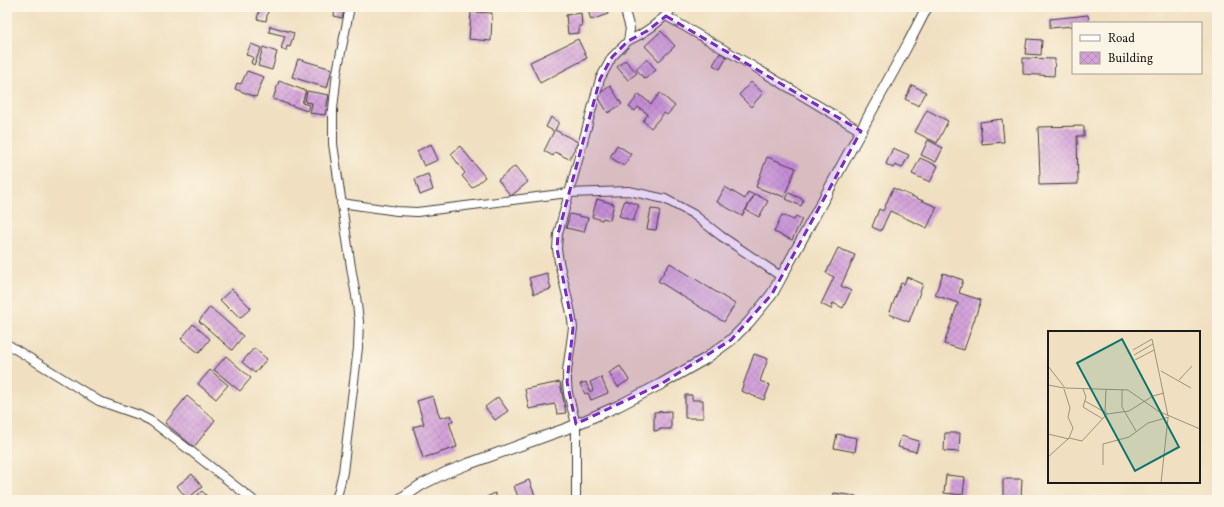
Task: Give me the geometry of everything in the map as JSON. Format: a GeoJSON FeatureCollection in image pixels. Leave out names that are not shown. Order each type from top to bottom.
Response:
{"type":"FeatureCollection","features":[{"type":"Feature","properties":{"kind":"street"},"geometry":{"type":"LineString","coordinates":[[335,500],[343,472],[359,321],[333,144],[333,109],[337,72],[350,7]]}},
{"type":"Feature","properties":{"kind":"street"},"geometry":{"type":"LineString","coordinates":[[624,7],[630,29],[628,41]]}},
{"type":"Feature","properties":{"kind":"street"},"geometry":{"type":"LineString","coordinates":[[576,500],[576,424],[568,393],[567,382],[567,371],[573,328],[559,262],[557,249],[558,234],[600,79],[612,57],[628,41],[647,31],[666,16],[674,7]]}},
{"type":"Feature","properties":{"kind":"street"},"geometry":{"type":"LineString","coordinates":[[399,500],[421,485],[468,464],[576,424],[618,406],[705,359],[731,340],[749,322],[772,294],[927,7]]}},
{"type":"Feature","properties":{"kind":"street"},"geometry":{"type":"LineString","coordinates":[[666,16],[860,131]]}},
{"type":"Feature","properties":{"kind":"street"},"geometry":{"type":"LineString","coordinates":[[341,203],[397,211],[417,212],[568,193],[629,190],[665,200],[693,214],[722,236],[782,277]]}},
{"type":"Feature","properties":{"kind":"street"},"geometry":{"type":"LineString","coordinates":[[7,344],[99,401],[152,421],[253,500]]}},
{"type":"Feature","properties":{"kind":"highlighted area"},"geometry":{"type":"Polygon","coordinates":[[[666,16],[861,131],[772,294],[731,340],[661,384],[576,424],[567,382],[573,328],[557,249],[558,234],[600,79],[612,57],[628,41],[647,31],[666,16]]]}},
{"type":"Feature","properties":{"kind":"building"},"geometry":{"type":"Polygon","coordinates":[[[335,7],[345,7],[342,18],[334,16],[335,7]]]}},
{"type":"Feature","properties":{"kind":"building"},"geometry":{"type":"Polygon","coordinates":[[[587,7],[606,7],[608,14],[591,20],[587,7]]]}},
{"type":"Feature","properties":{"kind":"building"},"geometry":{"type":"Polygon","coordinates":[[[260,8],[268,11],[266,21],[257,19],[260,8]]]}},
{"type":"Feature","properties":{"kind":"building"},"geometry":{"type":"Polygon","coordinates":[[[471,12],[492,13],[491,41],[469,39],[471,12]]]}},
{"type":"Feature","properties":{"kind":"building"},"geometry":{"type":"Polygon","coordinates":[[[581,13],[582,26],[579,26],[579,33],[568,34],[566,15],[581,13]]]}},
{"type":"Feature","properties":{"kind":"building"},"geometry":{"type":"Polygon","coordinates":[[[1088,15],[1089,22],[1072,22],[1072,26],[1050,28],[1050,19],[1088,15]]]}},
{"type":"Feature","properties":{"kind":"building"},"geometry":{"type":"Polygon","coordinates":[[[270,26],[294,33],[290,47],[287,46],[286,51],[281,49],[285,36],[269,32],[270,26]]]}},
{"type":"Feature","properties":{"kind":"building"},"geometry":{"type":"Polygon","coordinates":[[[661,31],[675,46],[659,61],[645,46],[661,31]]]}},
{"type":"Feature","properties":{"kind":"building"},"geometry":{"type":"Polygon","coordinates":[[[578,39],[587,58],[540,83],[530,62],[578,39]]]}},
{"type":"Feature","properties":{"kind":"building"},"geometry":{"type":"Polygon","coordinates":[[[1027,39],[1042,40],[1041,55],[1025,54],[1027,39]]]}},
{"type":"Feature","properties":{"kind":"building"},"geometry":{"type":"Polygon","coordinates":[[[251,44],[261,48],[254,65],[251,63],[253,57],[246,55],[251,44]]]}},
{"type":"Feature","properties":{"kind":"building"},"geometry":{"type":"Polygon","coordinates":[[[263,47],[277,52],[272,70],[258,66],[263,47]]]}},
{"type":"Feature","properties":{"kind":"building"},"geometry":{"type":"Polygon","coordinates":[[[720,53],[727,57],[720,69],[713,65],[720,53]]]}},
{"type":"Feature","properties":{"kind":"building"},"geometry":{"type":"Polygon","coordinates":[[[1023,58],[1055,59],[1054,76],[1023,74],[1023,58]]]}},
{"type":"Feature","properties":{"kind":"building"},"geometry":{"type":"Polygon","coordinates":[[[298,59],[332,69],[327,88],[292,77],[298,59]]]}},
{"type":"Feature","properties":{"kind":"building"},"geometry":{"type":"Polygon","coordinates":[[[647,59],[656,70],[645,79],[636,69],[647,59]]]}},
{"type":"Feature","properties":{"kind":"building"},"geometry":{"type":"Polygon","coordinates":[[[625,60],[637,73],[628,80],[617,67],[625,60]]]}},
{"type":"Feature","properties":{"kind":"building"},"geometry":{"type":"Polygon","coordinates":[[[247,71],[264,77],[256,97],[235,89],[237,83],[241,84],[247,71]]]}},
{"type":"Feature","properties":{"kind":"building"},"geometry":{"type":"Polygon","coordinates":[[[279,81],[306,91],[302,103],[309,105],[307,111],[273,99],[279,81]]]}},
{"type":"Feature","properties":{"kind":"building"},"geometry":{"type":"Polygon","coordinates":[[[751,82],[763,93],[751,107],[739,95],[751,82]]]}},
{"type":"Feature","properties":{"kind":"building"},"geometry":{"type":"Polygon","coordinates":[[[912,85],[926,92],[919,106],[905,99],[912,85]]]}},
{"type":"Feature","properties":{"kind":"building"},"geometry":{"type":"Polygon","coordinates":[[[610,86],[622,104],[608,113],[597,95],[610,86]]]}},
{"type":"Feature","properties":{"kind":"building"},"geometry":{"type":"Polygon","coordinates":[[[307,91],[329,95],[325,115],[310,113],[312,103],[305,102],[307,91]]]}},
{"type":"Feature","properties":{"kind":"building"},"geometry":{"type":"Polygon","coordinates":[[[660,93],[675,106],[667,115],[664,113],[651,128],[643,121],[648,114],[638,107],[635,111],[629,107],[639,94],[651,104],[660,93]]]}},
{"type":"Feature","properties":{"kind":"building"},"geometry":{"type":"Polygon","coordinates":[[[927,110],[948,121],[937,143],[915,132],[927,110]]]}},
{"type":"Feature","properties":{"kind":"building"},"geometry":{"type":"Polygon","coordinates":[[[551,117],[559,122],[555,130],[578,142],[569,159],[555,152],[553,156],[544,151],[554,131],[546,127],[551,117]]]}},
{"type":"Feature","properties":{"kind":"building"},"geometry":{"type":"Polygon","coordinates":[[[1002,119],[1004,142],[982,144],[980,122],[1002,119]]]}},
{"type":"Feature","properties":{"kind":"building"},"geometry":{"type":"Polygon","coordinates":[[[1084,126],[1084,136],[1077,136],[1078,184],[1039,185],[1038,127],[1084,126]]]}},
{"type":"Feature","properties":{"kind":"building"},"geometry":{"type":"Polygon","coordinates":[[[928,140],[943,148],[936,162],[921,155],[928,140]]]}},
{"type":"Feature","properties":{"kind":"building"},"geometry":{"type":"Polygon","coordinates":[[[431,144],[438,160],[424,166],[417,151],[431,144]]]}},
{"type":"Feature","properties":{"kind":"building"},"geometry":{"type":"Polygon","coordinates":[[[617,145],[631,154],[624,166],[610,157],[617,145]]]}},
{"type":"Feature","properties":{"kind":"building"},"geometry":{"type":"Polygon","coordinates":[[[460,146],[485,177],[472,188],[462,176],[465,173],[451,154],[460,146]]]}},
{"type":"Feature","properties":{"kind":"building"},"geometry":{"type":"Polygon","coordinates":[[[893,148],[909,155],[902,168],[895,165],[893,168],[886,164],[893,148]]]}},
{"type":"Feature","properties":{"kind":"building"},"geometry":{"type":"Polygon","coordinates":[[[767,157],[796,168],[784,197],[756,187],[767,157]]]}},
{"type":"Feature","properties":{"kind":"building"},"geometry":{"type":"Polygon","coordinates":[[[920,158],[938,166],[930,182],[912,174],[920,158]]]}},
{"type":"Feature","properties":{"kind":"building"},"geometry":{"type":"Polygon","coordinates":[[[515,166],[528,182],[511,196],[498,180],[515,166]]]}},
{"type":"Feature","properties":{"kind":"building"},"geometry":{"type":"Polygon","coordinates":[[[428,174],[433,190],[420,195],[415,179],[428,174]]]}},
{"type":"Feature","properties":{"kind":"building"},"geometry":{"type":"Polygon","coordinates":[[[725,187],[745,199],[748,192],[754,195],[742,216],[717,202],[725,187]]]}},
{"type":"Feature","properties":{"kind":"building"},"geometry":{"type":"Polygon","coordinates":[[[893,188],[937,207],[927,228],[890,211],[881,231],[872,227],[879,209],[883,211],[893,188]]]}},
{"type":"Feature","properties":{"kind":"building"},"geometry":{"type":"Polygon","coordinates":[[[789,193],[804,200],[801,206],[786,199],[789,193]]]}},
{"type":"Feature","properties":{"kind":"building"},"geometry":{"type":"Polygon","coordinates":[[[755,194],[768,201],[759,217],[746,210],[755,194]]]}},
{"type":"Feature","properties":{"kind":"building"},"geometry":{"type":"Polygon","coordinates":[[[597,199],[614,204],[610,220],[603,218],[602,220],[592,217],[597,199]]]}},
{"type":"Feature","properties":{"kind":"building"},"geometry":{"type":"Polygon","coordinates":[[[625,200],[639,205],[633,221],[619,216],[625,200]]]}},
{"type":"Feature","properties":{"kind":"building"},"geometry":{"type":"Polygon","coordinates":[[[651,209],[660,210],[656,230],[647,229],[651,209]]]}},
{"type":"Feature","properties":{"kind":"building"},"geometry":{"type":"Polygon","coordinates":[[[570,214],[588,218],[584,232],[566,228],[570,214]]]}},
{"type":"Feature","properties":{"kind":"building"},"geometry":{"type":"Polygon","coordinates":[[[782,215],[794,220],[796,216],[802,219],[792,240],[774,232],[782,215]]]}},
{"type":"Feature","properties":{"kind":"building"},"geometry":{"type":"Polygon","coordinates":[[[838,248],[855,255],[841,286],[851,291],[843,308],[833,303],[831,309],[821,304],[834,277],[826,273],[838,248]]]}},
{"type":"Feature","properties":{"kind":"building"},"geometry":{"type":"Polygon","coordinates":[[[670,263],[735,304],[724,322],[658,281],[670,263]]]}},
{"type":"Feature","properties":{"kind":"building"},"geometry":{"type":"Polygon","coordinates":[[[547,273],[551,289],[534,294],[529,278],[547,273]]]}},
{"type":"Feature","properties":{"kind":"building"},"geometry":{"type":"Polygon","coordinates":[[[943,273],[963,280],[959,293],[981,300],[964,350],[944,344],[958,303],[935,295],[943,273]]]}},
{"type":"Feature","properties":{"kind":"building"},"geometry":{"type":"Polygon","coordinates":[[[907,277],[923,284],[909,322],[889,314],[901,283],[904,284],[907,277]]]}},
{"type":"Feature","properties":{"kind":"building"},"geometry":{"type":"Polygon","coordinates":[[[232,289],[251,308],[240,318],[220,300],[232,289]]]}},
{"type":"Feature","properties":{"kind":"building"},"geometry":{"type":"Polygon","coordinates":[[[210,307],[243,336],[232,350],[199,321],[210,307]]]}},
{"type":"Feature","properties":{"kind":"building"},"geometry":{"type":"Polygon","coordinates":[[[193,324],[210,339],[199,353],[181,339],[193,324]]]}},
{"type":"Feature","properties":{"kind":"building"},"geometry":{"type":"Polygon","coordinates":[[[254,348],[267,359],[255,373],[242,362],[254,348]]]}},
{"type":"Feature","properties":{"kind":"building"},"geometry":{"type":"Polygon","coordinates":[[[754,354],[768,359],[760,381],[770,385],[764,400],[741,391],[754,354]]]}},
{"type":"Feature","properties":{"kind":"building"},"geometry":{"type":"Polygon","coordinates":[[[226,356],[251,378],[240,391],[214,370],[226,356]]]}},
{"type":"Feature","properties":{"kind":"building"},"geometry":{"type":"Polygon","coordinates":[[[620,366],[629,380],[618,387],[609,373],[620,366]]]}},
{"type":"Feature","properties":{"kind":"building"},"geometry":{"type":"Polygon","coordinates":[[[210,370],[228,385],[216,399],[198,384],[210,370]]]}},
{"type":"Feature","properties":{"kind":"building"},"geometry":{"type":"Polygon","coordinates":[[[601,377],[608,393],[591,400],[588,393],[585,394],[580,384],[586,382],[590,392],[593,390],[590,382],[601,377]]]}},
{"type":"Feature","properties":{"kind":"building"},"geometry":{"type":"Polygon","coordinates":[[[560,382],[566,413],[557,414],[555,404],[529,409],[525,389],[560,382]]]}},
{"type":"Feature","properties":{"kind":"building"},"geometry":{"type":"Polygon","coordinates":[[[685,395],[692,395],[692,400],[703,400],[703,418],[685,418],[685,395]]]}},
{"type":"Feature","properties":{"kind":"building"},"geometry":{"type":"Polygon","coordinates":[[[187,396],[215,420],[194,447],[165,423],[187,396]]]}},
{"type":"Feature","properties":{"kind":"building"},"geometry":{"type":"Polygon","coordinates":[[[433,396],[440,418],[451,415],[453,421],[449,422],[457,447],[423,458],[413,427],[424,424],[417,401],[433,396]]]}},
{"type":"Feature","properties":{"kind":"building"},"geometry":{"type":"Polygon","coordinates":[[[498,397],[508,411],[495,420],[485,407],[498,397]]]}},
{"type":"Feature","properties":{"kind":"building"},"geometry":{"type":"Polygon","coordinates":[[[671,411],[671,429],[660,429],[654,431],[654,412],[671,411]]]}},
{"type":"Feature","properties":{"kind":"building"},"geometry":{"type":"Polygon","coordinates":[[[945,433],[960,433],[959,452],[944,451],[945,433]]]}},
{"type":"Feature","properties":{"kind":"building"},"geometry":{"type":"Polygon","coordinates":[[[837,434],[857,438],[855,452],[834,448],[837,434]]]}},
{"type":"Feature","properties":{"kind":"building"},"geometry":{"type":"Polygon","coordinates":[[[901,436],[919,441],[916,452],[898,447],[901,436]]]}},
{"type":"Feature","properties":{"kind":"building"},"geometry":{"type":"Polygon","coordinates":[[[192,474],[202,487],[187,499],[177,486],[192,474]]]}},
{"type":"Feature","properties":{"kind":"building"},"geometry":{"type":"Polygon","coordinates":[[[946,475],[965,477],[963,495],[944,493],[946,475]]]}},
{"type":"Feature","properties":{"kind":"building"},"geometry":{"type":"Polygon","coordinates":[[[1003,479],[1022,479],[1021,498],[1003,498],[1003,479]]]}},
{"type":"Feature","properties":{"kind":"building"},"geometry":{"type":"Polygon","coordinates":[[[529,480],[536,498],[531,500],[519,500],[514,486],[529,480]]]}},
{"type":"Feature","properties":{"kind":"building"},"geometry":{"type":"Polygon","coordinates":[[[202,491],[211,500],[192,500],[202,491]]]}},
{"type":"Feature","properties":{"kind":"building"},"geometry":{"type":"Polygon","coordinates":[[[495,493],[498,500],[480,500],[495,493]]]}},
{"type":"Feature","properties":{"kind":"building"},"geometry":{"type":"Polygon","coordinates":[[[834,493],[856,496],[856,500],[833,500],[834,493]]]}}]}
